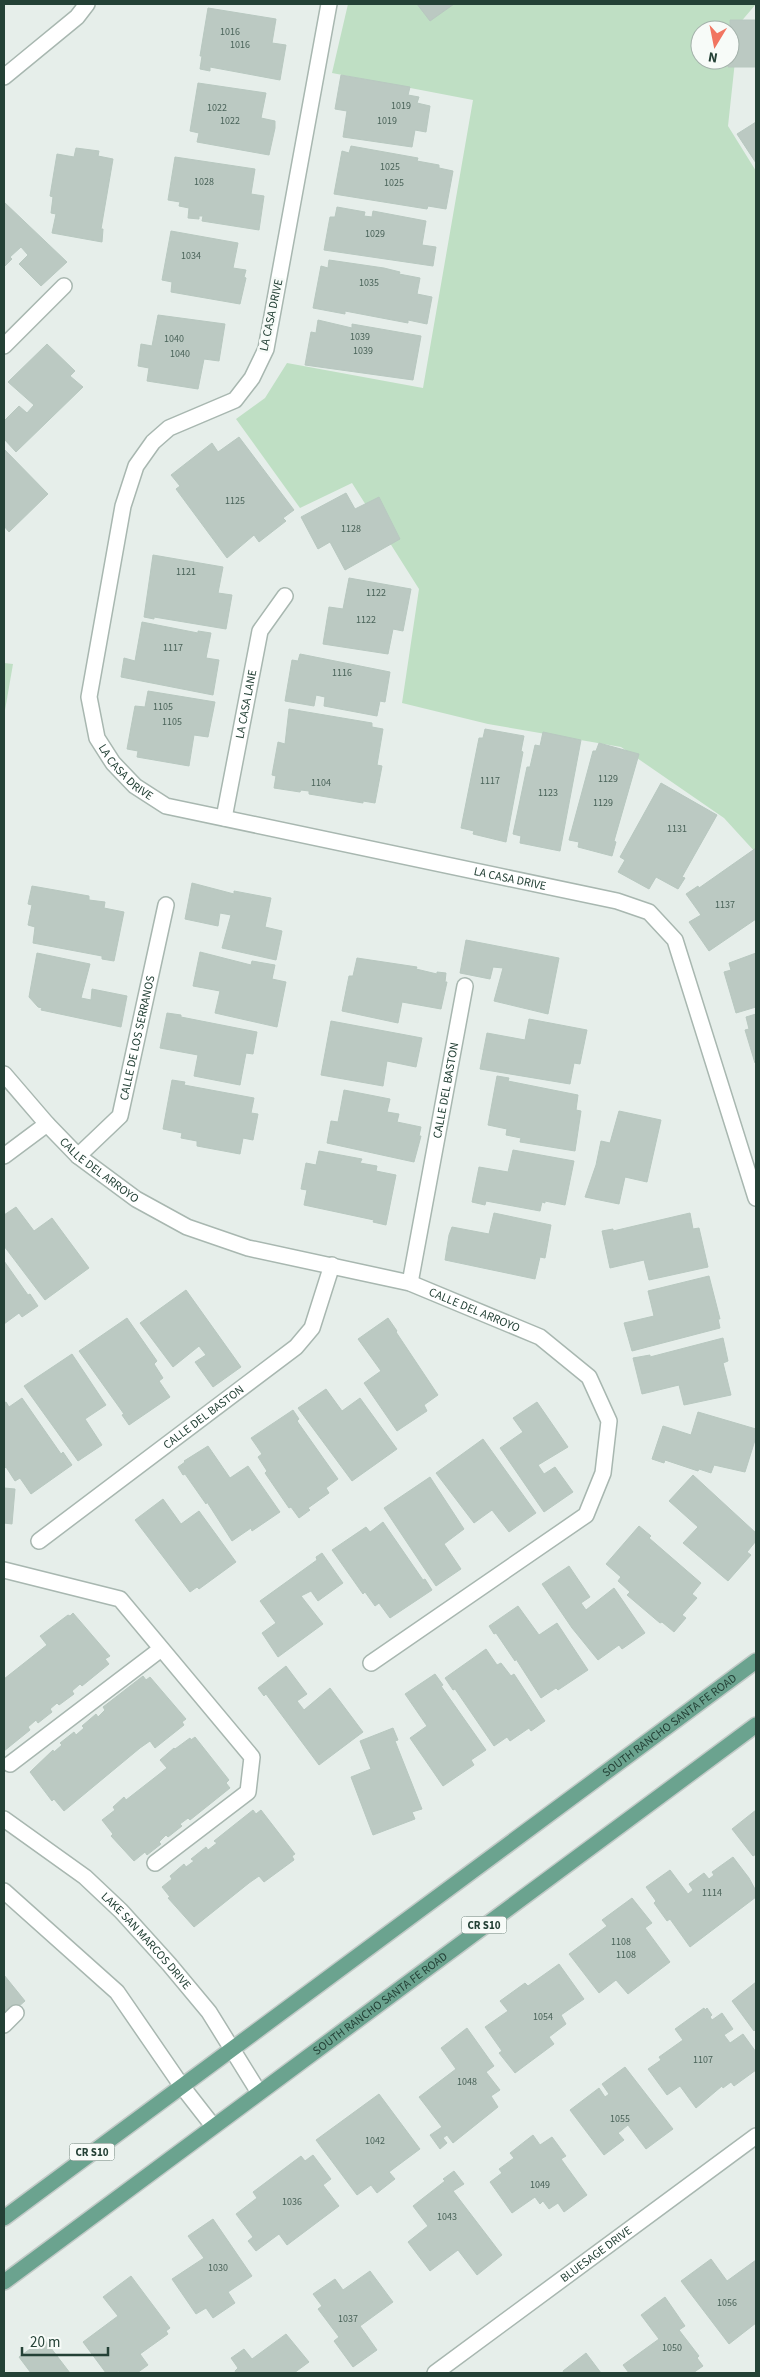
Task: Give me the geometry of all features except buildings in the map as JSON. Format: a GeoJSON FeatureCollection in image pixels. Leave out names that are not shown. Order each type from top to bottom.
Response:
{"type":"FeatureCollection","features":[{"type":"Feature","properties":{"kind":"main road","name":"SOUTH RANCHO SANTA FE ROAD"},"geometry":{"type":"LineString","coordinates":[[4,2218],[756,1661]]}},
{"type":"Feature","properties":{"kind":"main road","name":"SOUTH RANCHO SANTA FE ROAD"},"geometry":{"type":"LineString","coordinates":[[4,2282],[258,2091],[756,1725]]}},
{"type":"Feature","properties":{"kind":"street"},"geometry":{"type":"LineString","coordinates":[[4,77],[77,17],[87,4]]}},
{"type":"Feature","properties":{"kind":"street","name":"LA CASA DRIVE"},"geometry":{"type":"LineString","coordinates":[[329,4],[266,350],[252,378],[235,400],[169,428],[153,442],[136,466],[124,506],[89,697],[97,738],[113,763],[135,786],[166,806],[617,901],[648,912],[675,940],[756,1198]]}},
{"type":"Feature","properties":{"kind":"street"},"geometry":{"type":"LineString","coordinates":[[4,346],[64,286]]}},
{"type":"Feature","properties":{"kind":"street","name":"LA CASA LANE"},"geometry":{"type":"LineString","coordinates":[[224,818],[260,632],[285,596]]}},
{"type":"Feature","properties":{"kind":"street","name":"CALLE DE LOS SERRANOS"},"geometry":{"type":"LineString","coordinates":[[78,1156],[120,1116],[166,906]]}},
{"type":"Feature","properties":{"kind":"street","name":"CALLE DEL BASTON"},"geometry":{"type":"LineString","coordinates":[[410,1283],[465,986]]}},
{"type":"Feature","properties":{"kind":"street","name":"CALLE DEL ARROYO"},"geometry":{"type":"LineString","coordinates":[[4,1074],[46,1124],[78,1156],[136,1199],[187,1227],[248,1248],[410,1283],[540,1337],[589,1377],[609,1421],[603,1474],[586,1515],[371,1663]]}},
{"type":"Feature","properties":{"kind":"street"},"geometry":{"type":"LineString","coordinates":[[4,1156],[46,1124]]}},
{"type":"Feature","properties":{"kind":"street","name":"CALLE DEL BASTON"},"geometry":{"type":"LineString","coordinates":[[39,1541],[296,1347],[312,1328],[332,1265]]}},
{"type":"Feature","properties":{"kind":"street"},"geometry":{"type":"LineString","coordinates":[[4,1570],[120,1599],[252,1758],[248,1792],[155,1863]]}},
{"type":"Feature","properties":{"kind":"street"},"geometry":{"type":"LineString","coordinates":[[10,1764],[161,1649]]}},
{"type":"Feature","properties":{"kind":"street","name":"LAKE SAN MARCOS DRIVE"},"geometry":{"type":"LineString","coordinates":[[4,1819],[85,1877],[121,1911],[170,1964],[209,2012],[258,2091]]}},
{"type":"Feature","properties":{"kind":"street"},"geometry":{"type":"LineString","coordinates":[[4,1891],[116,1992],[181,2086],[213,2126]]}},
{"type":"Feature","properties":{"kind":"street"},"geometry":{"type":"LineString","coordinates":[[4,2025],[16,2013]]}},
{"type":"Feature","properties":{"kind":"street","name":"BLUESAGE DRIVE"},"geometry":{"type":"LineString","coordinates":[[435,2373],[756,2136]]}},
{"type":"Feature","properties":{"kind":"green space"},"geometry":{"type":"Polygon","coordinates":[[[348,4],[756,4],[740,23],[740,20],[690,20],[690,70],[734,70],[728,126],[756,171],[756,853],[724,818],[621,747],[488,724],[402,703],[419,589],[352,483],[300,508],[236,419],[265,398],[287,363],[423,388],[473,100],[332,73],[348,4]]]}},
{"type":"Feature","properties":{"kind":"green space"},"geometry":{"type":"Polygon","coordinates":[[[4,663],[13,664],[4,716],[4,663]]]}}]}
